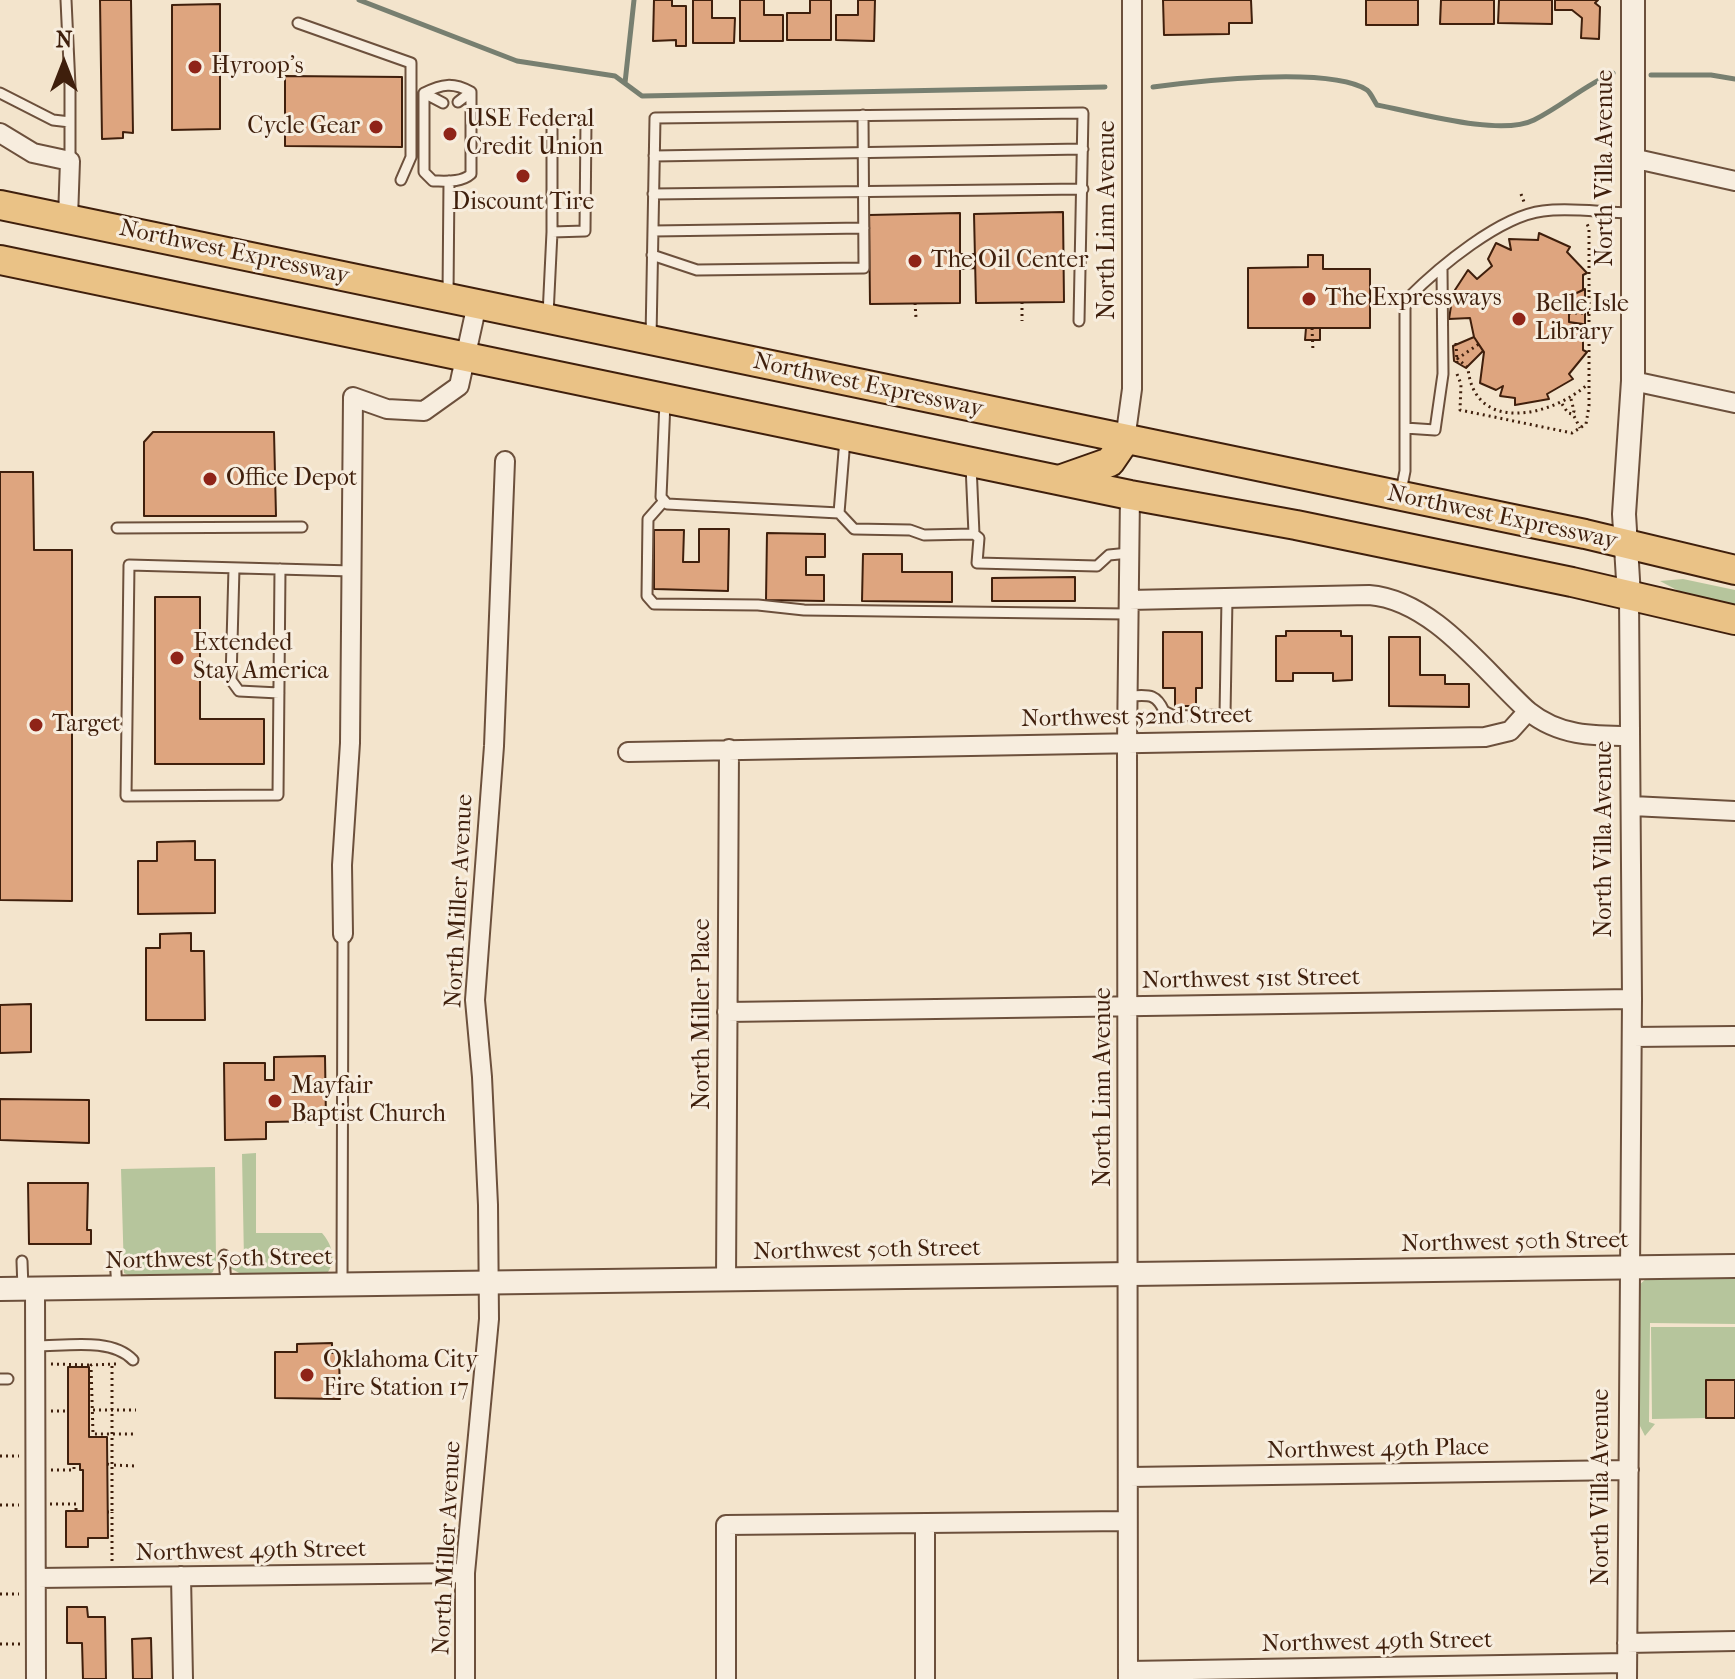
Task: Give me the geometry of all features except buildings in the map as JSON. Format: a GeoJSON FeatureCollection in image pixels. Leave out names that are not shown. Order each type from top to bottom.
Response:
{"type":"FeatureCollection","features":[{"type":"Feature","properties":{"kind":"highway","name":"Northwest Expressway"},"geometry":{"type":"LineString","coordinates":[[1,204],[1400,496],[1735,570]]}},
{"type":"Feature","properties":{"kind":"highway","name":"Northwest Expressway"},"geometry":{"type":"LineString","coordinates":[[8,264],[1130,495],[1296,525],[1572,582],[1735,620]]}},
{"type":"Feature","properties":{"kind":"highway"},"geometry":{"type":"LineString","coordinates":[[1058,480],[1110,462],[1125,440]]}},
{"type":"Feature","properties":{"kind":"street","name":"North Linn Avenue"},"geometry":{"type":"LineString","coordinates":[[1125,440],[1132,389],[1132,0]]}},
{"type":"Feature","properties":{"kind":"street","name":"North Villa Avenue"},"geometry":{"type":"LineString","coordinates":[[1627,1671],[1632,806],[1625,483],[1633,381],[1633,0]]}},
{"type":"Feature","properties":{"kind":"street"},"geometry":{"type":"LineString","coordinates":[[0,133],[33,153],[70,161],[68,218]]}},
{"type":"Feature","properties":{"kind":"street"},"geometry":{"type":"LineString","coordinates":[[1632,158],[1735,181]]}},
{"type":"Feature","properties":{"kind":"street"},"geometry":{"type":"LineString","coordinates":[[343,934],[342,865],[350,743],[353,397],[387,409],[424,411],[459,386],[477,304]]}},
{"type":"Feature","properties":{"kind":"street"},"geometry":{"type":"LineString","coordinates":[[1633,381],[1735,403]]}},
{"type":"Feature","properties":{"kind":"street","name":"North Miller Avenue"},"geometry":{"type":"LineString","coordinates":[[465,1679],[465,1573],[489,1319],[488,1205],[475,1000],[478,925],[494,746],[505,461]]}},
{"type":"Feature","properties":{"kind":"street","name":"North Linn Avenue"},"geometry":{"type":"LineString","coordinates":[[1128,1675],[1127,696],[1130,495]]}},
{"type":"Feature","properties":{"kind":"street"},"geometry":{"type":"LineString","coordinates":[[1128,607],[1227,598],[1369,595],[1398,600],[1429,617],[1541,722],[1564,732],[1630,736]]}},
{"type":"Feature","properties":{"kind":"street","name":"Northwest 52nd Street"},"geometry":{"type":"LineString","coordinates":[[628,752],[1485,737],[1510,731],[1528,711]]}},
{"type":"Feature","properties":{"kind":"street","name":"North Miller Place"},"geometry":{"type":"LineString","coordinates":[[726,1279],[729,749]]}},
{"type":"Feature","properties":{"kind":"street"},"geometry":{"type":"LineString","coordinates":[[1632,806],[1735,811]]}},
{"type":"Feature","properties":{"kind":"street","name":"Northwest 51st Street"},"geometry":{"type":"LineString","coordinates":[[727,1012],[1632,999]]}},
{"type":"Feature","properties":{"kind":"street"},"geometry":{"type":"LineString","coordinates":[[1632,1037],[1735,1036]]}},
{"type":"Feature","properties":{"kind":"street","name":"Northwest 50th Street"},"geometry":{"type":"LineString","coordinates":[[19,1289],[1735,1266]]}},
{"type":"Feature","properties":{"kind":"street"},"geometry":{"type":"LineString","coordinates":[[19,1289],[36,1346],[36,1679]]}},
{"type":"Feature","properties":{"kind":"street","name":"Northwest 49th Place"},"geometry":{"type":"LineString","coordinates":[[1129,1477],[1629,1470]]}},
{"type":"Feature","properties":{"kind":"street"},"geometry":{"type":"LineString","coordinates":[[726,1679],[726,1525],[1127,1521]]}},
{"type":"Feature","properties":{"kind":"street"},"geometry":{"type":"LineString","coordinates":[[925,1524],[925,1679]]}},
{"type":"Feature","properties":{"kind":"street","name":"Northwest 49th Street"},"geometry":{"type":"LineString","coordinates":[[37,1578],[465,1573]]}},
{"type":"Feature","properties":{"kind":"street"},"geometry":{"type":"LineString","coordinates":[[181,1576],[183,1679]]}},
{"type":"Feature","properties":{"kind":"street"},"geometry":{"type":"LineString","coordinates":[[1627,1643],[1735,1641]]}},
{"type":"Feature","properties":{"kind":"street","name":"Northwest 49th Street"},"geometry":{"type":"LineString","coordinates":[[1128,1675],[1627,1671]]}},
{"type":"Feature","properties":{"kind":"lane"},"geometry":{"type":"LineString","coordinates":[[66,0],[70,161]]}},
{"type":"Feature","properties":{"kind":"lane"},"geometry":{"type":"LineString","coordinates":[[298,23],[411,63],[411,157],[401,180]]}},
{"type":"Feature","properties":{"kind":"lane"},"geometry":{"type":"LineString","coordinates":[[424,93],[440,85],[458,85],[471,92]]}},
{"type":"Feature","properties":{"kind":"lane"},"geometry":{"type":"LineString","coordinates":[[458,102],[471,92]]}},
{"type":"Feature","properties":{"kind":"lane"},"geometry":{"type":"LineString","coordinates":[[424,93],[424,172],[433,181],[449,181],[471,174],[471,92]]}},
{"type":"Feature","properties":{"kind":"lane"},"geometry":{"type":"LineString","coordinates":[[0,93],[53,120],[70,122]]}},
{"type":"Feature","properties":{"kind":"lane"},"geometry":{"type":"LineString","coordinates":[[424,93],[443,103]]}},
{"type":"Feature","properties":{"kind":"lane"},"geometry":{"type":"LineString","coordinates":[[651,342],[655,118],[1083,113],[1079,321]]}},
{"type":"Feature","properties":{"kind":"lane"},"geometry":{"type":"LineString","coordinates":[[652,255],[697,270],[864,268],[863,115]]}},
{"type":"Feature","properties":{"kind":"lane"},"geometry":{"type":"LineString","coordinates":[[548,319],[552,120],[586,120],[585,231],[552,232]]}},
{"type":"Feature","properties":{"kind":"lane"},"geometry":{"type":"LineString","coordinates":[[654,156],[1083,149]]}},
{"type":"Feature","properties":{"kind":"lane"},"geometry":{"type":"LineString","coordinates":[[448,298],[449,181]]}},
{"type":"Feature","properties":{"kind":"lane"},"geometry":{"type":"LineString","coordinates":[[653,194],[1083,189]]}},
{"type":"Feature","properties":{"kind":"lane"},"geometry":{"type":"LineString","coordinates":[[1400,496],[1405,471],[1406,303],[1414,293],[1489,232],[1520,216],[1570,209],[1631,213]]}},
{"type":"Feature","properties":{"kind":"lane"},"geometry":{"type":"LineString","coordinates":[[653,231],[864,228]]}},
{"type":"Feature","properties":{"kind":"lane"},"geometry":{"type":"LineString","coordinates":[[1405,428],[1435,430],[1443,374],[1442,269]]}},
{"type":"Feature","properties":{"kind":"lane"},"geometry":{"type":"LineString","coordinates":[[665,398],[663,502],[648,519],[647,596],[654,604],[758,605],[804,610],[1128,607]]}},
{"type":"Feature","properties":{"kind":"lane"},"geometry":{"type":"LineString","coordinates":[[839,513],[845,435]]}},
{"type":"Feature","properties":{"kind":"lane"},"geometry":{"type":"LineString","coordinates":[[971,462],[974,534]]}},
{"type":"Feature","properties":{"kind":"lane"},"geometry":{"type":"LineString","coordinates":[[663,502],[839,513],[854,529],[910,530],[924,535],[974,534],[979,538],[977,563],[1097,566],[1109,555],[1129,553]]}},
{"type":"Feature","properties":{"kind":"lane"},"geometry":{"type":"LineString","coordinates":[[117,528],[302,527]]}},
{"type":"Feature","properties":{"kind":"lane"},"geometry":{"type":"LineString","coordinates":[[280,569],[278,795],[126,796],[129,565],[234,568],[280,569],[352,571]]}},
{"type":"Feature","properties":{"kind":"lane"},"geometry":{"type":"LineString","coordinates":[[234,568],[231,680],[239,691],[279,693]]}},
{"type":"Feature","properties":{"kind":"lane"},"geometry":{"type":"LineString","coordinates":[[1127,696],[1153,696],[1159,700],[1164,711],[1174,716],[1225,715],[1227,598]]}},
{"type":"Feature","properties":{"kind":"lane"},"geometry":{"type":"LineString","coordinates":[[342,1284],[343,934]]}},
{"type":"Feature","properties":{"kind":"lane"},"geometry":{"type":"LineString","coordinates":[[224,1255],[226,1286]]}},
{"type":"Feature","properties":{"kind":"lane"},"geometry":{"type":"LineString","coordinates":[[115,1259],[117,1288]]}},
{"type":"Feature","properties":{"kind":"lane"},"geometry":{"type":"LineString","coordinates":[[19,1289],[22,1261]]}},
{"type":"Feature","properties":{"kind":"lane"},"geometry":{"type":"LineString","coordinates":[[36,1346],[107,1346],[126,1352],[133,1360]]}},
{"type":"Feature","properties":{"kind":"path"},"geometry":{"type":"LineString","coordinates":[[1454,339],[1458,347],[1455,359],[1460,410],[1572,433],[1586,424],[1589,228],[1581,221]]}},
{"type":"Feature","properties":{"kind":"path"},"geometry":{"type":"LineString","coordinates":[[1603,235],[1612,232]]}},
{"type":"Feature","properties":{"kind":"path"},"geometry":{"type":"LineString","coordinates":[[1022,302],[1022,321]]}},
{"type":"Feature","properties":{"kind":"path"},"geometry":{"type":"LineString","coordinates":[[915,303],[916,318]]}},
{"type":"Feature","properties":{"kind":"path"},"geometry":{"type":"LineString","coordinates":[[1569,313],[1589,313]]}},
{"type":"Feature","properties":{"kind":"path"},"geometry":{"type":"LineString","coordinates":[[1312,328],[1313,352]]}},
{"type":"Feature","properties":{"kind":"path"},"geometry":{"type":"LineString","coordinates":[[1455,359],[1479,344]]}},
{"type":"Feature","properties":{"kind":"path"},"geometry":{"type":"LineString","coordinates":[[1455,359],[1468,368],[1471,386],[1479,398],[1501,411],[1535,412],[1562,404],[1589,383]]}},
{"type":"Feature","properties":{"kind":"path"},"geometry":{"type":"LineString","coordinates":[[1571,399],[1573,414],[1580,428]]}},
{"type":"Feature","properties":{"kind":"path"},"geometry":{"type":"LineString","coordinates":[[1562,404],[1568,413],[1573,414]]}},
{"type":"Feature","properties":{"kind":"path"},"geometry":{"type":"LineString","coordinates":[[1566,408],[1571,405]]}},
{"type":"Feature","properties":{"kind":"path"},"geometry":{"type":"LineString","coordinates":[[1500,418],[1501,411]]}},
{"type":"Feature","properties":{"kind":"path"},"geometry":{"type":"LineString","coordinates":[[47,1364],[118,1364]]}},
{"type":"Feature","properties":{"kind":"path"},"geometry":{"type":"LineString","coordinates":[[112,1364],[112,1563]]}},
{"type":"Feature","properties":{"kind":"path"},"geometry":{"type":"LineString","coordinates":[[91,1365],[93,1434],[136,1434]]}},
{"type":"Feature","properties":{"kind":"path"},"geometry":{"type":"LineString","coordinates":[[93,1410],[136,1410]]}},
{"type":"Feature","properties":{"kind":"path"},"geometry":{"type":"LineString","coordinates":[[47,1411],[68,1411]]}},
{"type":"Feature","properties":{"kind":"path"},"geometry":{"type":"LineString","coordinates":[[0,1456],[23,1456]]}},
{"type":"Feature","properties":{"kind":"path"},"geometry":{"type":"LineString","coordinates":[[47,1470],[74,1470],[74,1464]]}},
{"type":"Feature","properties":{"kind":"path"},"geometry":{"type":"LineString","coordinates":[[110,1465],[136,1466]]}},
{"type":"Feature","properties":{"kind":"path"},"geometry":{"type":"LineString","coordinates":[[47,1504],[76,1504],[76,1511]]}},
{"type":"Feature","properties":{"kind":"path"},"geometry":{"type":"LineString","coordinates":[[0,1505],[23,1505]]}},
{"type":"Feature","properties":{"kind":"path"},"geometry":{"type":"LineString","coordinates":[[0,1594],[23,1594]]}},
{"type":"Feature","properties":{"kind":"path"},"geometry":{"type":"LineString","coordinates":[[0,1644],[24,1645]]}},
{"type":"Feature","properties":{"kind":"green space"},"geometry":{"type":"Polygon","coordinates":[[[1683,579],[1735,590],[1735,605],[1686,595],[1660,581],[1683,579]]]}},
{"type":"Feature","properties":{"kind":"green space"},"geometry":{"type":"Polygon","coordinates":[[[256,1153],[256,1233],[322,1233],[332,1251],[328,1272],[241,1274],[230,1268],[230,1260],[244,1260],[242,1154],[256,1153]]]}},
{"type":"Feature","properties":{"kind":"green space"},"geometry":{"type":"Polygon","coordinates":[[[215,1167],[216,1260],[213,1272],[208,1275],[124,1273],[121,1169],[215,1167]]]}},
{"type":"Feature","properties":{"kind":"green space"},"geometry":{"type":"Polygon","coordinates":[[[1735,1275],[1735,1324],[1650,1323],[1649,1422],[1655,1424],[1645,1436],[1639,1424],[1638,1286],[1648,1277],[1735,1275]]]}},
{"type":"Feature","properties":{"kind":"green space"},"geometry":{"type":"Polygon","coordinates":[[[1651,1327],[1735,1327],[1735,1380],[1706,1380],[1706,1418],[1652,1419],[1651,1327]]]}},
{"type":"Feature","properties":{"kind":"waterway"},"geometry":{"type":"LineString","coordinates":[[359,0],[517,61],[615,76],[642,96],[1105,87]]}},
{"type":"Feature","properties":{"kind":"waterway"},"geometry":{"type":"LineString","coordinates":[[625,83],[634,0]]}},
{"type":"Feature","properties":{"kind":"waterway"},"geometry":{"type":"LineString","coordinates":[[1153,87],[1263,77],[1324,79],[1367,90],[1377,105],[1457,122],[1500,126],[1534,120],[1613,73]]}},
{"type":"Feature","properties":{"kind":"waterway"},"geometry":{"type":"LineString","coordinates":[[1651,75],[1711,75],[1735,79]]}},
{"type":"Feature","properties":{"kind":"place","name":"Hyroop's"},"geometry":{"type":"Point","coordinates":[195,67]}},
{"type":"Feature","properties":{"kind":"place","name":"Cycle Gear"},"geometry":{"type":"Point","coordinates":[376,127]}},
{"type":"Feature","properties":{"kind":"place","name":"USE Federal Credit Union"},"geometry":{"type":"Point","coordinates":[450,134]}},
{"type":"Feature","properties":{"kind":"place","name":"Discount Tire"},"geometry":{"type":"Point","coordinates":[523,176]}},
{"type":"Feature","properties":{"kind":"place","name":"The Oil Center"},"geometry":{"type":"Point","coordinates":[915,261]}},
{"type":"Feature","properties":{"kind":"place","name":"The Expressways"},"geometry":{"type":"Point","coordinates":[1309,299]}},
{"type":"Feature","properties":{"kind":"place","name":"Belle Isle Library"},"geometry":{"type":"Point","coordinates":[1519,319]}},
{"type":"Feature","properties":{"kind":"place","name":"Office Depot"},"geometry":{"type":"Point","coordinates":[210,479]}},
{"type":"Feature","properties":{"kind":"place","name":"Extended Stay America"},"geometry":{"type":"Point","coordinates":[177,658]}},
{"type":"Feature","properties":{"kind":"place","name":"Target"},"geometry":{"type":"Point","coordinates":[36,725]}},
{"type":"Feature","properties":{"kind":"place","name":"Mayfair Baptist Church"},"geometry":{"type":"Point","coordinates":[275,1101]}},
{"type":"Feature","properties":{"kind":"place","name":"Oklahoma City Fire Station 17"},"geometry":{"type":"Point","coordinates":[307,1375]}}]}
